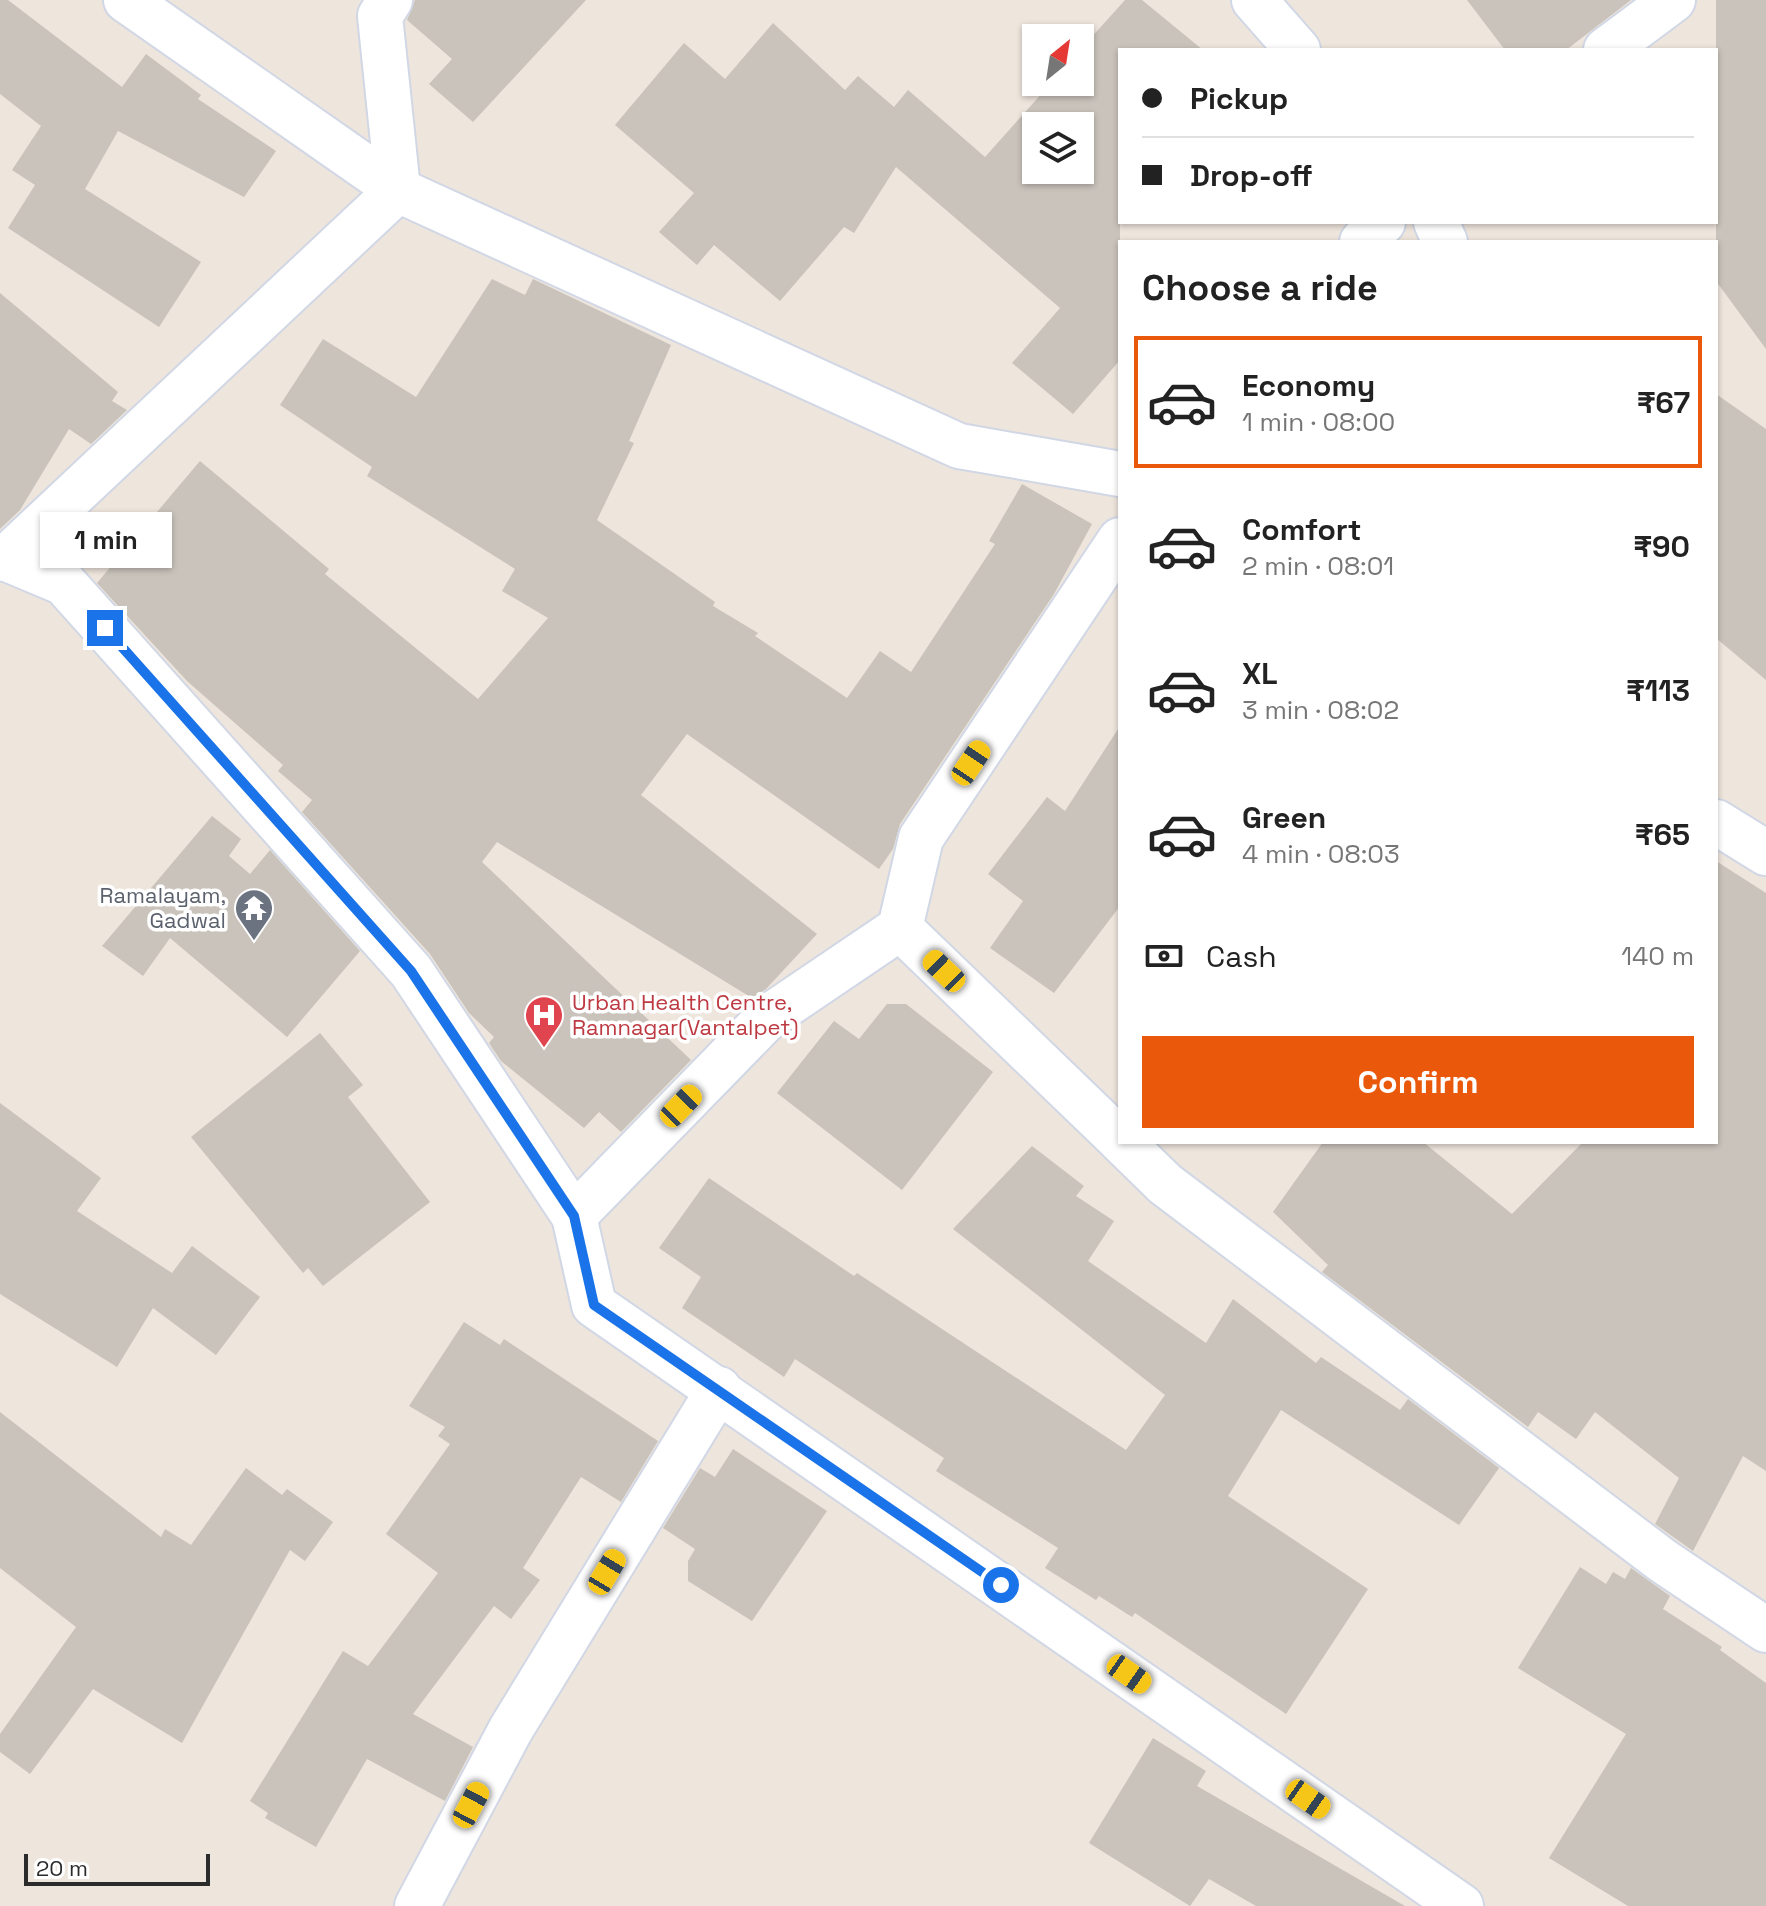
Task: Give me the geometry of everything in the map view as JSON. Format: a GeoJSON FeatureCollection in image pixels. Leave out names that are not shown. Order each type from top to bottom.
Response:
{"type":"FeatureCollection","features":[{"type":"Feature","properties":{"kind":"street"},"geometry":{"type":"LineString","coordinates":[[126,0],[398,190],[959,446],[1118,474]]}},
{"type":"Feature","properties":{"kind":"street"},"geometry":{"type":"LineString","coordinates":[[390,0],[380,16],[398,190]]}},
{"type":"Feature","properties":{"kind":"street"},"geometry":{"type":"LineString","coordinates":[[1254,0],[1296,48]]}},
{"type":"Feature","properties":{"kind":"street"},"geometry":{"type":"LineString","coordinates":[[1609,48],[1673,0]]}},
{"type":"Feature","properties":{"kind":"street"},"geometry":{"type":"LineString","coordinates":[[398,190],[3,558],[64,583],[411,971],[574,1216],[594,1305],[1461,1906]]}},
{"type":"Feature","properties":{"kind":"street"},"geometry":{"type":"LineString","coordinates":[[1364,240],[1381,224]]}},
{"type":"Feature","properties":{"kind":"street"},"geometry":{"type":"LineString","coordinates":[[574,1216],[767,1018],[900,928],[921,838],[1118,543]]}},
{"type":"Feature","properties":{"kind":"street"},"geometry":{"type":"LineString","coordinates":[[1718,823],[1766,853]]}},
{"type":"Feature","properties":{"kind":"street"},"geometry":{"type":"LineString","coordinates":[[900,928],[1118,1138]]}},
{"type":"Feature","properties":{"kind":"street"},"geometry":{"type":"LineString","coordinates":[[1124,1144],[1177,1193],[1663,1561],[1766,1630]]}},
{"type":"Feature","properties":{"kind":"street"},"geometry":{"type":"LineString","coordinates":[[417,1906],[511,1729],[719,1389]]}},
{"type":"Feature","properties":{"kind":"building"},"geometry":{"type":"Polygon","coordinates":[[[0,0],[8,0],[122,87],[146,54],[201,95],[198,99],[276,151],[244,197],[118,131],[85,189],[201,262],[159,327],[8,228],[35,185],[12,170],[41,126],[0,94],[0,0]]]}},
{"type":"Feature","properties":{"kind":"building"},"geometry":{"type":"Polygon","coordinates":[[[415,0],[586,0],[473,122],[429,84],[452,59],[407,20],[415,0]]]}},
{"type":"Feature","properties":{"kind":"building"},"geometry":{"type":"Polygon","coordinates":[[[1125,0],[1142,0],[1201,48],[1118,48],[1118,362],[1073,414],[1012,363],[1060,308],[896,167],[854,233],[844,227],[780,301],[714,245],[697,265],[659,232],[694,193],[615,125],[684,43],[725,79],[773,23],[845,90],[858,76],[894,107],[908,90],[985,157],[1022,116],[1022,184],[1094,184],[1094,112],[1025,112],[1039,96],[1094,96],[1094,34],[1125,0]]]}},
{"type":"Feature","properties":{"kind":"building"},"geometry":{"type":"Polygon","coordinates":[[[1467,0],[1631,0],[1569,48],[1503,48],[1467,0]]]}},
{"type":"Feature","properties":{"kind":"building"},"geometry":{"type":"Polygon","coordinates":[[[1716,0],[1766,0],[1766,349],[1718,284],[1716,0]]]}},
{"type":"Feature","properties":{"kind":"building"},"geometry":{"type":"Polygon","coordinates":[[[492,279],[525,295],[533,279],[671,345],[629,441],[634,443],[597,520],[715,602],[713,606],[758,633],[755,636],[847,698],[880,651],[911,672],[995,544],[989,541],[1022,484],[1092,524],[1054,594],[900,824],[893,849],[879,869],[687,734],[641,795],[817,934],[766,989],[752,998],[497,842],[482,862],[691,1060],[621,1132],[599,1112],[584,1128],[501,1061],[489,1043],[494,1037],[469,1013],[430,954],[302,812],[312,800],[278,771],[283,765],[187,681],[97,583],[200,461],[329,569],[325,574],[478,699],[548,618],[502,591],[515,569],[367,476],[372,467],[280,405],[323,339],[416,397],[492,279]]]}},
{"type":"Feature","properties":{"kind":"building"},"geometry":{"type":"Polygon","coordinates":[[[0,293],[118,392],[112,401],[127,410],[91,444],[69,429],[20,510],[0,529],[0,293]]]}},
{"type":"Feature","properties":{"kind":"building"},"geometry":{"type":"Polygon","coordinates":[[[1718,395],[1766,429],[1766,680],[1718,640],[1718,395]]]}},
{"type":"Feature","properties":{"kind":"building"},"geometry":{"type":"Polygon","coordinates":[[[1118,729],[1118,909],[1054,993],[990,948],[1023,901],[988,874],[1047,797],[1065,811],[1118,729]]]}},
{"type":"Feature","properties":{"kind":"building"},"geometry":{"type":"Polygon","coordinates":[[[212,816],[241,839],[229,856],[250,874],[270,850],[360,951],[287,1037],[170,938],[143,976],[102,946],[212,816]]]}},
{"type":"Feature","properties":{"kind":"building"},"geometry":{"type":"Polygon","coordinates":[[[1718,862],[1766,893],[1766,1471],[1743,1456],[1693,1551],[1655,1524],[1679,1478],[1595,1412],[1576,1439],[1538,1412],[1528,1427],[1322,1272],[1328,1265],[1273,1212],[1322,1144],[1425,1144],[1512,1214],[1581,1144],[1718,1144],[1718,862]]]}},
{"type":"Feature","properties":{"kind":"building"},"geometry":{"type":"Polygon","coordinates":[[[887,1004],[906,1004],[993,1072],[902,1190],[777,1093],[834,1021],[859,1039],[887,1004]]]}},
{"type":"Feature","properties":{"kind":"building"},"geometry":{"type":"Polygon","coordinates":[[[320,1033],[363,1085],[348,1097],[430,1202],[323,1286],[308,1268],[303,1273],[191,1137],[320,1033]]]}},
{"type":"Feature","properties":{"kind":"building"},"geometry":{"type":"Polygon","coordinates":[[[0,1103],[101,1178],[77,1211],[172,1273],[192,1246],[260,1297],[216,1355],[153,1308],[117,1367],[0,1294],[0,1103]]]}},
{"type":"Feature","properties":{"kind":"building"},"geometry":{"type":"Polygon","coordinates":[[[1032,1146],[1084,1186],[1076,1196],[1114,1221],[1088,1261],[1206,1343],[1233,1299],[1316,1363],[1321,1357],[1400,1410],[1408,1399],[1499,1468],[1459,1525],[1281,1410],[1228,1496],[1368,1589],[1286,1714],[1135,1613],[1132,1617],[1099,1596],[1096,1600],[1045,1568],[1058,1548],[936,1471],[944,1458],[795,1359],[784,1377],[682,1308],[701,1277],[659,1248],[709,1178],[854,1276],[857,1273],[1126,1450],[1165,1395],[953,1229],[1032,1146]]]}},
{"type":"Feature","properties":{"kind":"building"},"geometry":{"type":"Polygon","coordinates":[[[464,1322],[500,1345],[504,1339],[658,1441],[621,1502],[581,1477],[523,1568],[540,1580],[511,1619],[494,1606],[413,1714],[473,1747],[445,1801],[367,1759],[316,1847],[265,1818],[268,1813],[250,1801],[343,1651],[368,1666],[438,1573],[386,1534],[450,1444],[438,1436],[445,1427],[409,1406],[464,1322]]]}},
{"type":"Feature","properties":{"kind":"building"},"geometry":{"type":"Polygon","coordinates":[[[0,1412],[161,1537],[165,1529],[191,1545],[246,1468],[282,1495],[287,1489],[333,1522],[305,1561],[290,1550],[182,1743],[93,1689],[30,1774],[0,1752],[0,1734],[76,1627],[0,1568],[0,1412]]]}},
{"type":"Feature","properties":{"kind":"building"},"geometry":{"type":"Polygon","coordinates":[[[733,1449],[827,1511],[752,1621],[688,1581],[688,1561],[695,1549],[663,1528],[700,1468],[715,1477],[733,1449]]]}},
{"type":"Feature","properties":{"kind":"building"},"geometry":{"type":"Polygon","coordinates":[[[1580,1567],[1606,1584],[1613,1572],[1625,1579],[1631,1568],[1670,1596],[1663,1609],[1722,1647],[1720,1650],[1766,1683],[1766,1906],[1628,1906],[1549,1858],[1626,1734],[1518,1668],[1580,1567]]]}},
{"type":"Feature","properties":{"kind":"building"},"geometry":{"type":"Polygon","coordinates":[[[1153,1738],[1206,1771],[1197,1786],[1405,1906],[1256,1906],[1209,1879],[1190,1906],[1089,1843],[1153,1738]]]}},
{"type":"Feature","properties":{"kind":"place","name":"Ramalayam, Gadwal"},"geometry":{"type":"Point","coordinates":[254,942]}},
{"type":"Feature","properties":{"kind":"place","name":"Urban Health Centre, Ramnagar(Vantalpet)"},"geometry":{"type":"Point","coordinates":[544,1049]}},
{"type":"Feature","properties":{"kind":"route"},"geometry":{"type":"LineString","coordinates":[[105,628],[411,971],[574,1216],[594,1305],[1001,1585]]}}]}
